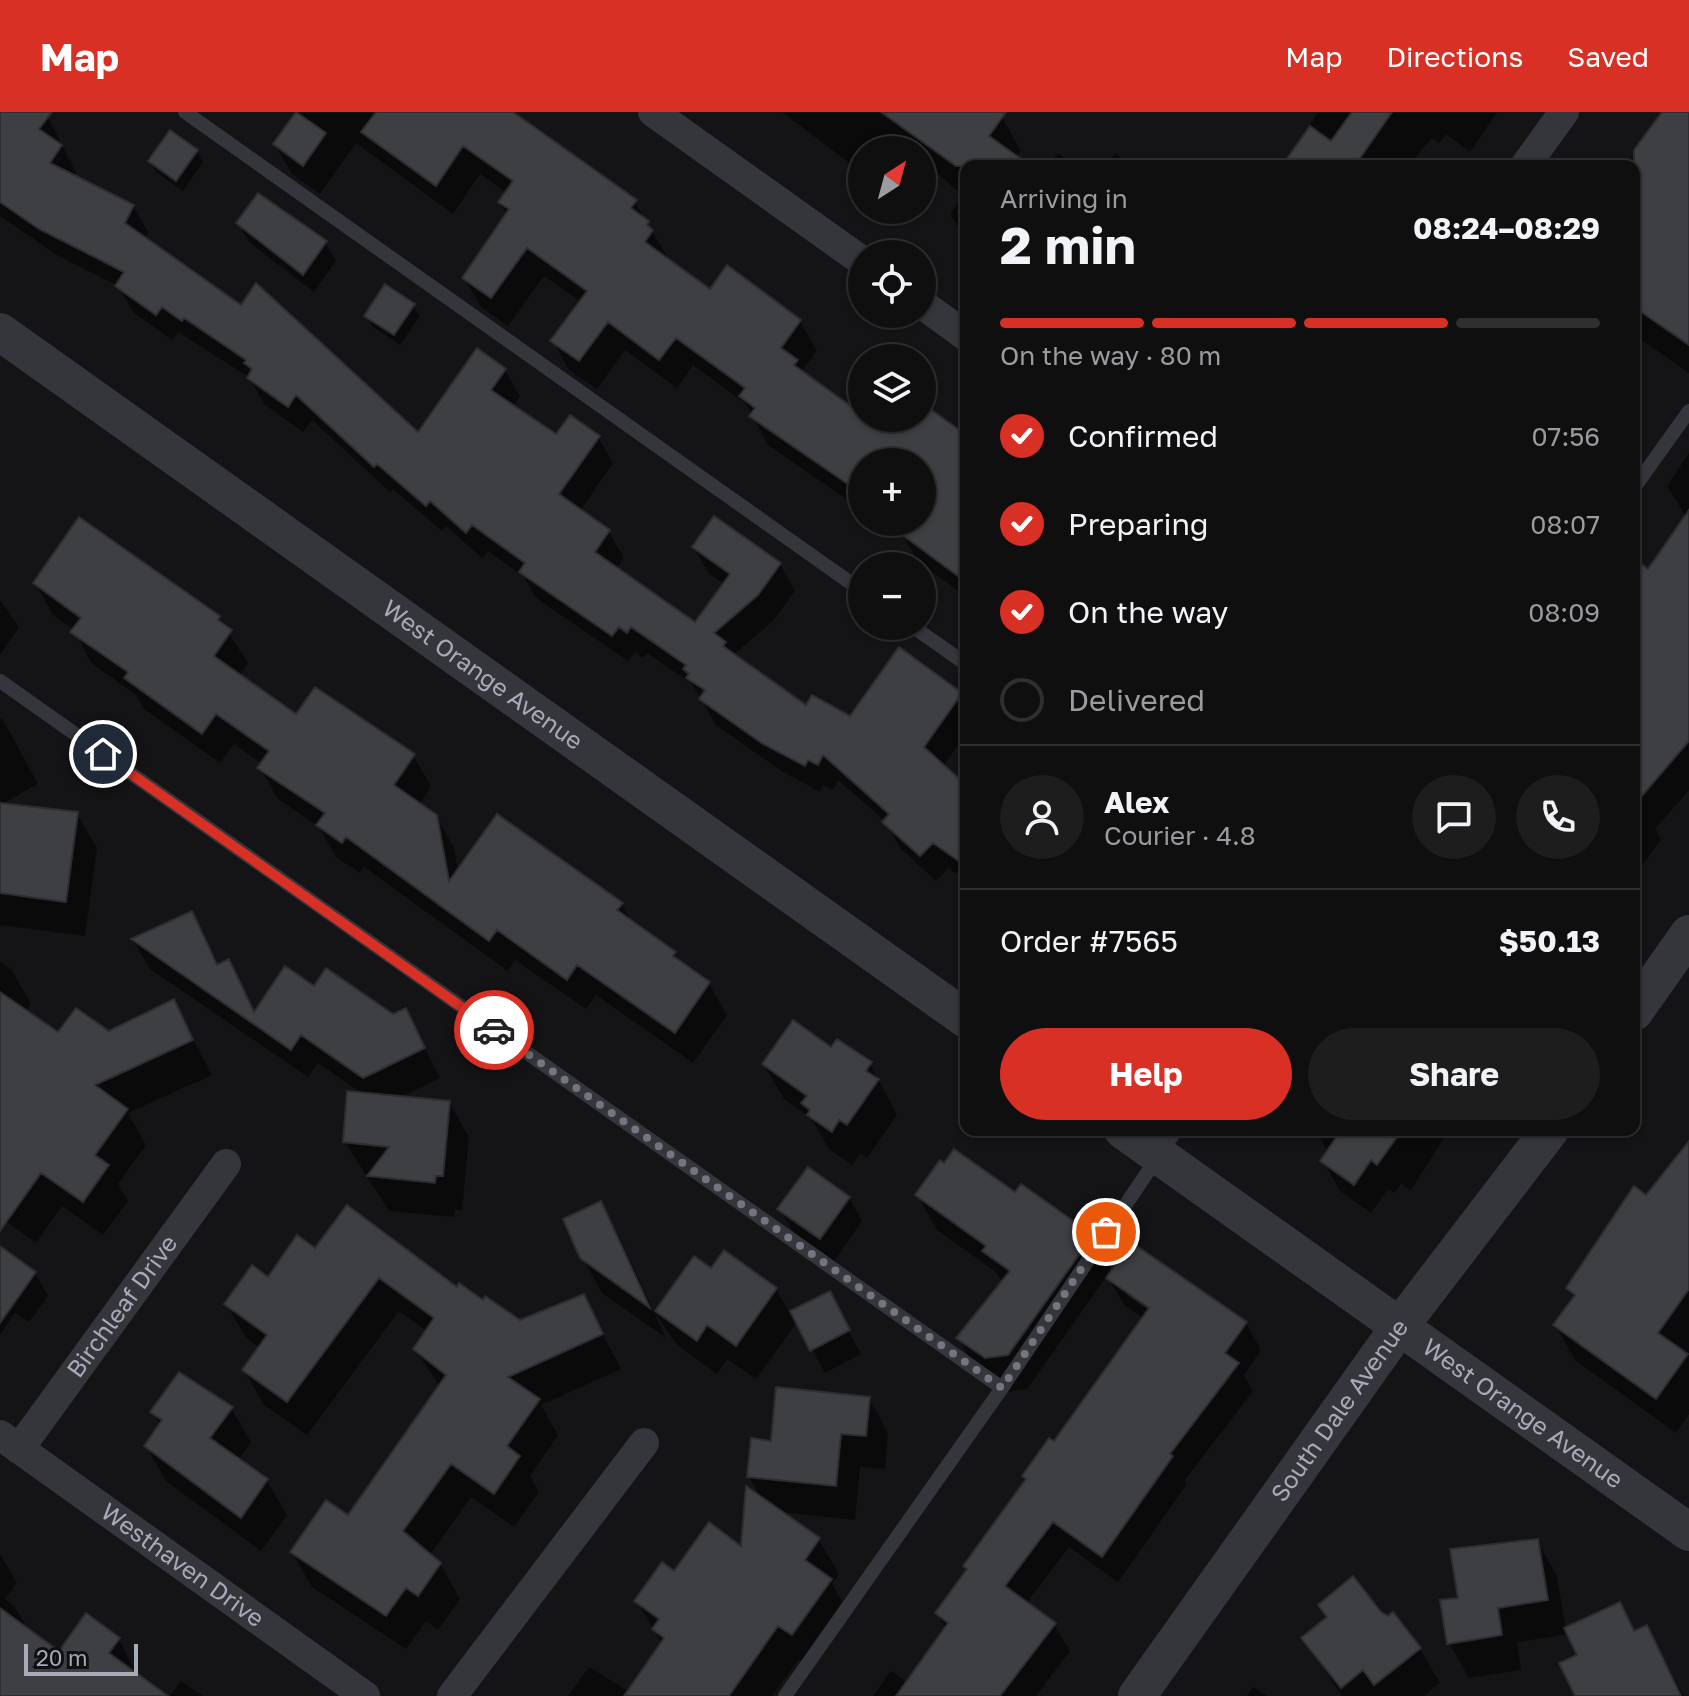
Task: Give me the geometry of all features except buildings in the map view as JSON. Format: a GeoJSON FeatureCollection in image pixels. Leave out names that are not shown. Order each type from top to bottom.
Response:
{"type":"FeatureCollection","features":[{"type":"Feature","properties":{"kind":"street"},"geometry":{"type":"LineString","coordinates":[[653,112],[848,251]]}},
{"type":"Feature","properties":{"kind":"street"},"geometry":{"type":"LineString","coordinates":[[1529,160],[1564,112]]}},
{"type":"Feature","properties":{"kind":"street"},"geometry":{"type":"LineString","coordinates":[[936,314],[960,332]]}},
{"type":"Feature","properties":{"kind":"street","name":"West Orange Avenue"},"geometry":{"type":"LineString","coordinates":[[0,332],[960,1015]]}},
{"type":"Feature","properties":{"kind":"street"},"geometry":{"type":"LineString","coordinates":[[1640,1003],[1689,934]]}},
{"type":"Feature","properties":{"kind":"street","name":"West Orange Avenue"},"geometry":{"type":"LineString","coordinates":[[1145,1136],[1167,1142],[1400,1326],[1689,1532]]}},
{"type":"Feature","properties":{"kind":"street","name":"South Dale Avenue"},"geometry":{"type":"LineString","coordinates":[[1137,1696],[1400,1326],[1545,1136]]}},
{"type":"Feature","properties":{"kind":"street","name":"Birchleaf Drive"},"geometry":{"type":"LineString","coordinates":[[10,1442],[226,1164]]}},
{"type":"Feature","properties":{"kind":"street","name":"Westhaven Drive"},"geometry":{"type":"LineString","coordinates":[[10,1442],[365,1696]]}},
{"type":"Feature","properties":{"kind":"street"},"geometry":{"type":"LineString","coordinates":[[452,1696],[644,1443]]}},
{"type":"Feature","properties":{"kind":"lane"},"geometry":{"type":"LineString","coordinates":[[185,112],[848,581]]}},
{"type":"Feature","properties":{"kind":"lane"},"geometry":{"type":"LineString","coordinates":[[1640,480],[1689,411]]}},
{"type":"Feature","properties":{"kind":"lane"},"geometry":{"type":"LineString","coordinates":[[932,640],[960,660]]}},
{"type":"Feature","properties":{"kind":"lane"},"geometry":{"type":"LineString","coordinates":[[0,681],[1002,1388]]}},
{"type":"Feature","properties":{"kind":"lane"},"geometry":{"type":"LineString","coordinates":[[785,1696],[1002,1388],[1167,1142]]}},
{"type":"Feature","properties":{"kind":"way so far"},"geometry":{"type":"LineString","coordinates":[[494,1030],[1002,1388],[1106,1232]]}},
{"type":"Feature","properties":{"kind":"route"},"geometry":{"type":"LineString","coordinates":[[103,754],[494,1030]]}}]}
